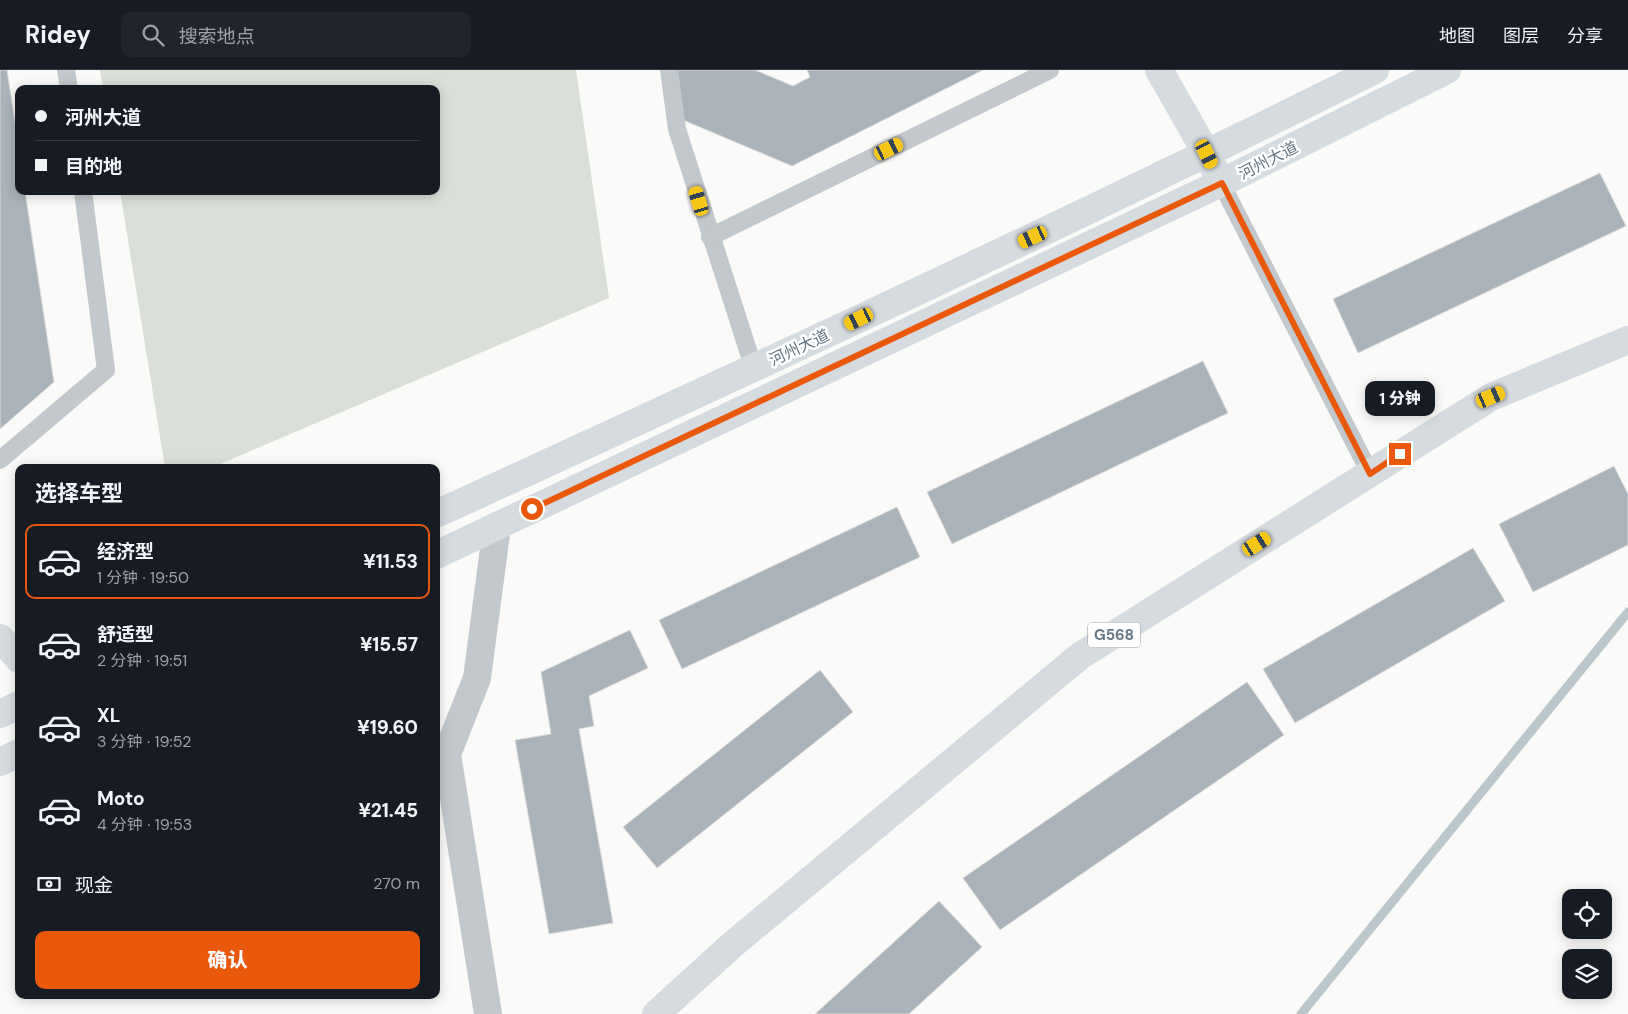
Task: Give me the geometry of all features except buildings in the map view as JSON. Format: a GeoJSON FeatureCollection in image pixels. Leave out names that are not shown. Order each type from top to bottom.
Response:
{"type":"FeatureCollection","features":[{"type":"Feature","properties":{"kind":"main road"},"geometry":{"type":"LineString","coordinates":[[1159,70],[1222,183]]}},
{"type":"Feature","properties":{"kind":"main road","name":"河州大道"},"geometry":{"type":"LineString","coordinates":[[440,512],[754,369],[1207,154],[1375,70]]}},
{"type":"Feature","properties":{"kind":"main road","name":"河州大道"},"geometry":{"type":"LineString","coordinates":[[440,553],[1222,183],[1447,70]]}},
{"type":"Feature","properties":{"kind":"main road","name":"G568"},"geometry":{"type":"LineString","coordinates":[[656,1014],[732,945],[1080,656],[1491,397],[1628,340]]}},
{"type":"Feature","properties":{"kind":"main road"},"geometry":{"type":"LineString","coordinates":[[0,638],[15,655]]}},
{"type":"Feature","properties":{"kind":"main road"},"geometry":{"type":"LineString","coordinates":[[0,714],[15,707]]}},
{"type":"Feature","properties":{"kind":"main road"},"geometry":{"type":"LineString","coordinates":[[0,762],[15,755]]}},
{"type":"Feature","properties":{"kind":"street"},"geometry":{"type":"LineString","coordinates":[[488,1014],[441,749],[477,678],[497,526]]}},
{"type":"Feature","properties":{"kind":"lane"},"geometry":{"type":"LineString","coordinates":[[66,70],[68,85]]}},
{"type":"Feature","properties":{"kind":"lane"},"geometry":{"type":"LineString","coordinates":[[669,70],[677,129],[710,237],[754,369]]}},
{"type":"Feature","properties":{"kind":"lane"},"geometry":{"type":"LineString","coordinates":[[710,237],[1050,70]]}},
{"type":"Feature","properties":{"kind":"lane"},"geometry":{"type":"LineString","coordinates":[[1222,183],[1370,474]]}},
{"type":"Feature","properties":{"kind":"lane"},"geometry":{"type":"LineString","coordinates":[[0,460],[106,370],[83,195]]}},
{"type":"Feature","properties":{"kind":"shaded area"},"geometry":{"type":"Polygon","coordinates":[[[100,70],[576,70],[609,298],[220,464],[165,464],[121,195],[440,195],[440,85],[102,85],[100,70]]]}},
{"type":"Feature","properties":{"kind":"waterway"},"geometry":{"type":"LineString","coordinates":[[1301,1014],[1628,612]]}},
{"type":"Feature","properties":{"kind":"route"},"geometry":{"type":"LineString","coordinates":[[532,509],[1222,183],[1370,474],[1400,454]]}}]}
